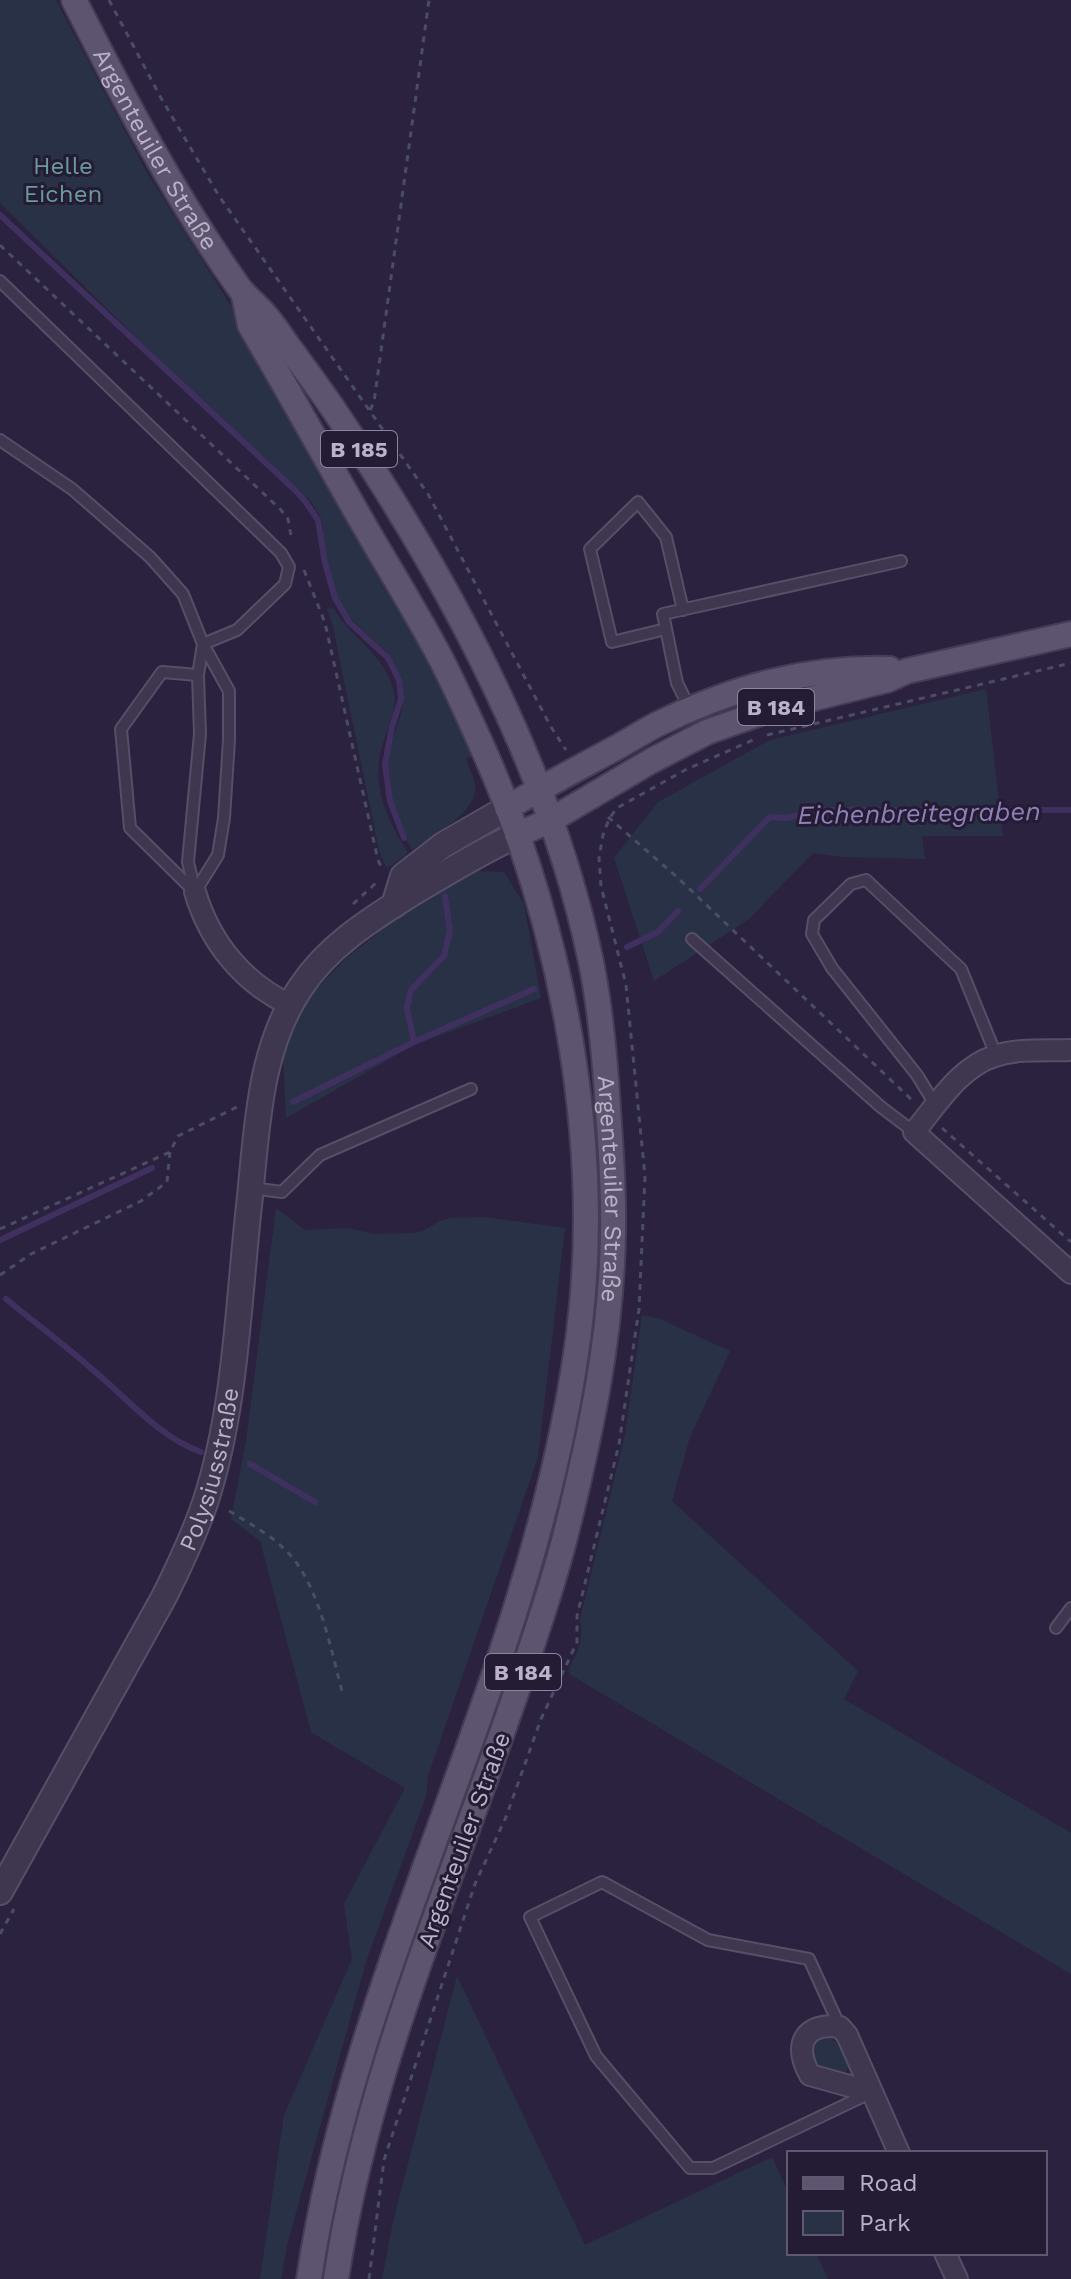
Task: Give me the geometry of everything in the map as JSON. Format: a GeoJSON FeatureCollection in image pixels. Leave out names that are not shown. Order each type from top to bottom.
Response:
{"type":"FeatureCollection","features":[{"type":"Feature","properties":{"kind":"main road","name":"Argenteuiler Straße"},"geometry":{"type":"LineString","coordinates":[[74,0],[159,159],[244,296],[266,316],[338,417],[402,518],[484,665],[521,742],[551,820],[574,894],[600,1011],[612,1157],[613,1235],[596,1405],[563,1547],[545,1607],[379,2083],[353,2185],[336,2279]]}},
{"type":"Feature","properties":{"kind":"main road","name":"Argenteuiler Straße"},"geometry":{"type":"LineString","coordinates":[[244,296],[250,325],[441,659],[488,759],[507,808],[533,883],[556,970],[580,1108],[585,1181],[585,1256],[579,1330],[566,1416],[530,1564],[357,2065],[336,2138],[309,2279]]}},
{"type":"Feature","properties":{"kind":"main road","name":"B 184"},"geometry":{"type":"LineString","coordinates":[[517,835],[551,820],[707,732],[775,708],[887,680],[907,671],[1071,634]]}},
{"type":"Feature","properties":{"kind":"main road","name":"B 184"},"geometry":{"type":"LineString","coordinates":[[507,808],[690,709],[742,689],[800,674],[838,669],[907,671]]}},
{"type":"Feature","properties":{"kind":"street","name":"Polysiusstraße"},"geometry":{"type":"LineString","coordinates":[[394,905],[403,876],[443,845],[507,808]]}},
{"type":"Feature","properties":{"kind":"street","name":"Polysiusstraße"},"geometry":{"type":"LineString","coordinates":[[0,1892],[164,1597],[205,1502],[224,1421],[268,1059],[290,1005],[319,964],[340,943],[465,861],[517,835]]}},
{"type":"Feature","properties":{"kind":"street"},"geometry":{"type":"LineString","coordinates":[[195,892],[224,952],[260,988],[290,1005]]}},
{"type":"Feature","properties":{"kind":"street"},"geometry":{"type":"LineString","coordinates":[[1071,1050],[996,1055],[975,1064],[914,1132],[1071,1273]]}},
{"type":"Feature","properties":{"kind":"street"},"geometry":{"type":"LineString","coordinates":[[871,2092],[810,2075],[802,2060],[804,2042],[811,2030],[823,2025],[840,2027],[853,2045],[898,2151]]}},
{"type":"Feature","properties":{"kind":"street"},"geometry":{"type":"LineString","coordinates":[[946,2255],[957,2279]]}},
{"type":"Feature","properties":{"kind":"lane"},"geometry":{"type":"LineString","coordinates":[[0,281],[281,553],[289,567],[285,584],[237,630],[203,644]]}},
{"type":"Feature","properties":{"kind":"lane"},"geometry":{"type":"LineString","coordinates":[[0,440],[72,489],[150,557],[183,594],[203,644],[229,691],[224,818],[218,855],[195,892]]}},
{"type":"Feature","properties":{"kind":"lane"},"geometry":{"type":"LineString","coordinates":[[666,629],[612,642],[590,549],[638,502],[666,537],[683,610]]}},
{"type":"Feature","properties":{"kind":"lane"},"geometry":{"type":"LineString","coordinates":[[690,709],[677,683],[663,614],[901,561]]}},
{"type":"Feature","properties":{"kind":"lane"},"geometry":{"type":"LineString","coordinates":[[195,892],[188,862],[200,734],[198,675],[203,644]]}},
{"type":"Feature","properties":{"kind":"lane"},"geometry":{"type":"LineString","coordinates":[[195,892],[130,828],[121,729],[162,672],[198,675]]}},
{"type":"Feature","properties":{"kind":"lane"},"geometry":{"type":"LineString","coordinates":[[932,1111],[917,1075],[832,968],[812,934],[814,920],[851,884],[866,880],[961,969],[996,1055]]}},
{"type":"Feature","properties":{"kind":"lane"},"geometry":{"type":"LineString","coordinates":[[692,939],[881,1107],[914,1132]]}},
{"type":"Feature","properties":{"kind":"lane"},"geometry":{"type":"LineString","coordinates":[[251,1188],[282,1192],[320,1155],[471,1089]]}},
{"type":"Feature","properties":{"kind":"lane"},"geometry":{"type":"LineString","coordinates":[[1056,1628],[1071,1608]]}},
{"type":"Feature","properties":{"kind":"lane"},"geometry":{"type":"LineString","coordinates":[[840,2027],[809,1959],[708,1940],[602,1882],[530,1917],[596,2056],[690,2168],[713,2168],[871,2092]]}},
{"type":"Feature","properties":{"kind":"path"},"geometry":{"type":"LineString","coordinates":[[109,0],[161,98],[219,196],[428,494],[551,727]]}},
{"type":"Feature","properties":{"kind":"path"},"geometry":{"type":"LineString","coordinates":[[370,410],[374,402],[429,0]]}},
{"type":"Feature","properties":{"kind":"path"},"geometry":{"type":"LineString","coordinates":[[1071,663],[763,736],[685,770],[617,808],[609,819],[678,878],[1071,1242]]}},
{"type":"Feature","properties":{"kind":"path"},"geometry":{"type":"LineString","coordinates":[[0,1275],[31,1254],[141,1201],[167,1182],[170,1152],[178,1136],[262,1096]]}},
{"type":"Feature","properties":{"kind":"path"},"geometry":{"type":"LineString","coordinates":[[0,1229],[170,1152]]}},
{"type":"Feature","properties":{"kind":"path"},"geometry":{"type":"LineString","coordinates":[[229,1511],[277,1542],[298,1564],[323,1622],[343,1695]]}},
{"type":"Feature","properties":{"kind":"green space","name":"Helle Eichen"},"geometry":{"type":"Polygon","coordinates":[[[0,0],[56,0],[146,171],[238,317],[406,620],[474,755],[466,759],[475,783],[475,794],[470,804],[452,822],[412,850],[397,824],[385,775],[385,764],[402,710],[403,692],[385,651],[349,617],[335,593],[324,558],[322,519],[311,501],[163,364],[0,203],[0,0]]]}},
{"type":"Feature","properties":{"kind":"green space"},"geometry":{"type":"Polygon","coordinates":[[[327,608],[334,609],[382,665],[395,696],[380,754],[379,781],[384,806],[408,853],[391,866],[386,867],[379,850],[327,608]]]}},
{"type":"Feature","properties":{"kind":"green space"},"geometry":{"type":"Polygon","coordinates":[[[986,689],[1003,836],[922,836],[925,859],[813,853],[749,919],[654,981],[614,858],[658,802],[770,740],[986,689]]]}},
{"type":"Feature","properties":{"kind":"green space"},"geometry":{"type":"Polygon","coordinates":[[[474,871],[504,872],[524,904],[541,998],[414,1045],[286,1118],[283,1055],[306,1000],[345,959],[402,914],[474,871]]]}},
{"type":"Feature","properties":{"kind":"green space"},"geometry":{"type":"Polygon","coordinates":[[[276,1208],[305,1230],[348,1228],[374,1234],[414,1233],[450,1218],[484,1217],[565,1228],[538,1457],[428,1776],[426,1796],[366,1962],[287,2245],[281,2279],[260,2279],[284,2115],[352,1959],[344,1904],[405,1788],[311,1732],[260,1541],[231,1519],[246,1441],[276,1208]]]}},
{"type":"Feature","properties":{"kind":"green space"},"geometry":{"type":"Polygon","coordinates":[[[642,1315],[660,1319],[730,1351],[690,1437],[672,1501],[858,1671],[844,1699],[1071,1833],[1071,1974],[568,1671],[579,1646],[580,1619],[625,1435],[642,1315]]]}},
{"type":"Feature","properties":{"kind":"green space"},"geometry":{"type":"Polygon","coordinates":[[[457,1976],[585,2245],[772,2157],[787,2190],[787,2255],[817,2255],[828,2279],[382,2279],[394,2217],[457,1976]]]}},
{"type":"Feature","properties":{"kind":"green space"},"geometry":{"type":"Polygon","coordinates":[[[827,2038],[840,2045],[845,2052],[849,2067],[845,2073],[836,2076],[822,2070],[812,2060],[812,2048],[816,2041],[827,2038]]]}},
{"type":"Feature","properties":{"kind":"waterway"},"geometry":{"type":"LineString","coordinates":[[0,215],[295,490],[318,520],[335,598],[349,622],[388,658],[399,680],[401,699],[385,764],[390,801],[404,838]]}},
{"type":"Feature","properties":{"kind":"waterway","name":"Eichenbreitegraben"},"geometry":{"type":"LineString","coordinates":[[700,889],[770,817],[786,818],[821,810],[1071,810]]}},
{"type":"Feature","properties":{"kind":"waterway"},"geometry":{"type":"LineString","coordinates":[[414,1042],[407,1008],[411,990],[444,956],[450,931],[445,896]]}},
{"type":"Feature","properties":{"kind":"waterway","name":"Eichenbreitegraben"},"geometry":{"type":"LineString","coordinates":[[627,947],[658,932],[678,911]]}},
{"type":"Feature","properties":{"kind":"waterway","name":"Eichenbreitegraben"},"geometry":{"type":"LineString","coordinates":[[293,1102],[414,1042],[534,989]]}},
{"type":"Feature","properties":{"kind":"waterway","name":"Eichenbreitegraben"},"geometry":{"type":"LineString","coordinates":[[0,1240],[152,1168]]}},
{"type":"Feature","properties":{"kind":"waterway"},"geometry":{"type":"LineString","coordinates":[[6,1299],[157,1427],[201,1452]]}},
{"type":"Feature","properties":{"kind":"waterway"},"geometry":{"type":"LineString","coordinates":[[250,1464],[315,1502]]}}]}
